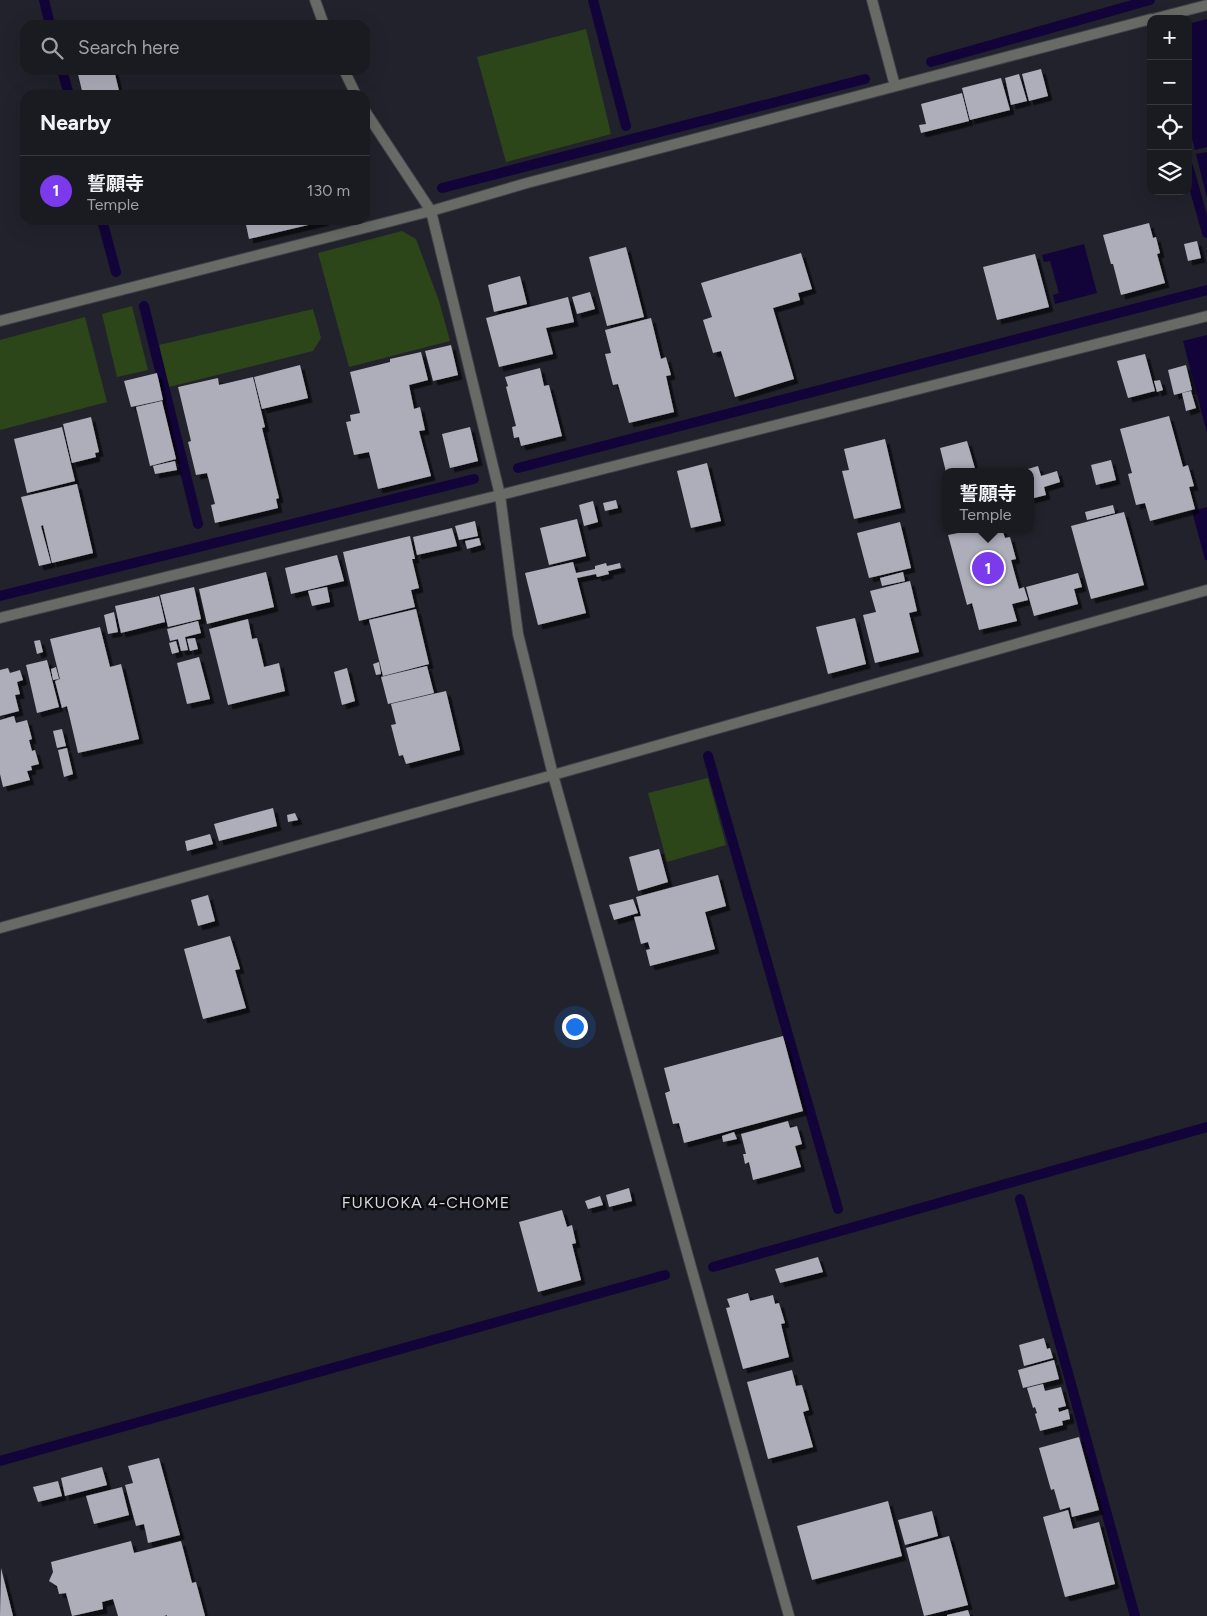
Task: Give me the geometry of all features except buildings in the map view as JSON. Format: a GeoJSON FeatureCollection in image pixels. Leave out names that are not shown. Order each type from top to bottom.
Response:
{"type":"FeatureCollection","features":[{"type":"Feature","properties":{"kind":"street"},"geometry":{"type":"LineString","coordinates":[[315,0],[322,20]]}},
{"type":"Feature","properties":{"kind":"street"},"geometry":{"type":"LineString","coordinates":[[872,0],[895,86]]}},
{"type":"Feature","properties":{"kind":"street"},"geometry":{"type":"LineString","coordinates":[[1168,15],[1207,5]]}},
{"type":"Feature","properties":{"kind":"street"},"geometry":{"type":"LineString","coordinates":[[0,321],[431,211],[527,183],[1147,20]]}},
{"type":"Feature","properties":{"kind":"street"},"geometry":{"type":"LineString","coordinates":[[346,75],[354,90]]}},
{"type":"Feature","properties":{"kind":"street"},"geometry":{"type":"LineString","coordinates":[[370,119],[431,211],[500,495],[518,634],[553,775],[789,1616]]}},
{"type":"Feature","properties":{"kind":"street"},"geometry":{"type":"LineString","coordinates":[[0,618],[500,495],[1207,316]]}},
{"type":"Feature","properties":{"kind":"street"},"geometry":{"type":"LineString","coordinates":[[0,928],[553,775],[1207,590]]}},
{"type":"Feature","properties":{"kind":"green space"},"geometry":{"type":"Polygon","coordinates":[[[586,29],[611,134],[506,162],[477,57],[586,29]]]}},
{"type":"Feature","properties":{"kind":"green space"},"geometry":{"type":"Polygon","coordinates":[[[402,231],[416,239],[439,301],[450,341],[349,367],[318,253],[402,231]]]}},
{"type":"Feature","properties":{"kind":"green space"},"geometry":{"type":"Polygon","coordinates":[[[132,306],[148,370],[117,377],[102,314],[132,306]]]}},
{"type":"Feature","properties":{"kind":"green space"},"geometry":{"type":"Polygon","coordinates":[[[313,309],[321,338],[313,351],[169,387],[159,345],[313,309]]]}},
{"type":"Feature","properties":{"kind":"green space"},"geometry":{"type":"Polygon","coordinates":[[[85,317],[107,402],[0,430],[0,340],[85,317]]]}},
{"type":"Feature","properties":{"kind":"green space"},"geometry":{"type":"Polygon","coordinates":[[[708,778],[726,845],[667,862],[648,793],[708,778]]]}},
{"type":"Feature","properties":{"kind":"shaded area"},"geometry":{"type":"Polygon","coordinates":[[[1207,19],[1207,147],[1195,150],[1192,139],[1192,23],[1207,19]]]}},
{"type":"Feature","properties":{"kind":"shaded area"},"geometry":{"type":"Polygon","coordinates":[[[1207,152],[1207,198],[1196,154],[1207,152]]]}},
{"type":"Feature","properties":{"kind":"shaded area"},"geometry":{"type":"Polygon","coordinates":[[[1084,244],[1097,293],[1055,304],[1053,295],[1059,293],[1050,261],[1044,262],[1042,255],[1084,244]]]}},
{"type":"Feature","properties":{"kind":"shaded area"},"geometry":{"type":"Polygon","coordinates":[[[1207,335],[1207,433],[1183,341],[1207,335]]]}},
{"type":"Feature","properties":{"kind":"shaded area"},"geometry":{"type":"Polygon","coordinates":[[[1207,507],[1207,560],[1205,560],[1192,511],[1207,507]]]}},
{"type":"Feature","properties":{"kind":"waterway"},"geometry":{"type":"LineString","coordinates":[[44,0],[49,20]]}},
{"type":"Feature","properties":{"kind":"waterway"},"geometry":{"type":"LineString","coordinates":[[593,0],[626,126]]}},
{"type":"Feature","properties":{"kind":"waterway"},"geometry":{"type":"LineString","coordinates":[[931,62],[1150,0]]}},
{"type":"Feature","properties":{"kind":"waterway"},"geometry":{"type":"LineString","coordinates":[[63,75],[68,90]]}},
{"type":"Feature","properties":{"kind":"waterway"},"geometry":{"type":"LineString","coordinates":[[442,188],[865,79]]}},
{"type":"Feature","properties":{"kind":"waterway"},"geometry":{"type":"LineString","coordinates":[[1192,180],[1207,233]]}},
{"type":"Feature","properties":{"kind":"waterway"},"geometry":{"type":"LineString","coordinates":[[103,225],[116,272]]}},
{"type":"Feature","properties":{"kind":"waterway"},"geometry":{"type":"LineString","coordinates":[[518,468],[1207,290]]}},
{"type":"Feature","properties":{"kind":"waterway"},"geometry":{"type":"LineString","coordinates":[[144,306],[198,524]]}},
{"type":"Feature","properties":{"kind":"waterway"},"geometry":{"type":"LineString","coordinates":[[0,596],[474,479]]}},
{"type":"Feature","properties":{"kind":"waterway"},"geometry":{"type":"LineString","coordinates":[[708,756],[838,1209]]}},
{"type":"Feature","properties":{"kind":"waterway"},"geometry":{"type":"LineString","coordinates":[[713,1267],[1207,1127]]}},
{"type":"Feature","properties":{"kind":"waterway"},"geometry":{"type":"LineString","coordinates":[[1020,1199],[1135,1616]]}},
{"type":"Feature","properties":{"kind":"waterway"},"geometry":{"type":"LineString","coordinates":[[0,1461],[665,1275]]}},
{"type":"Feature","properties":{"kind":"place","name":"誓願寺"},"geometry":{"type":"Point","coordinates":[988,568]}},
{"type":"Feature","properties":{"kind":"district","name":"FUKUOKA 4-CHOME"},"geometry":{"type":"Point","coordinates":[426,1202]}}]}
